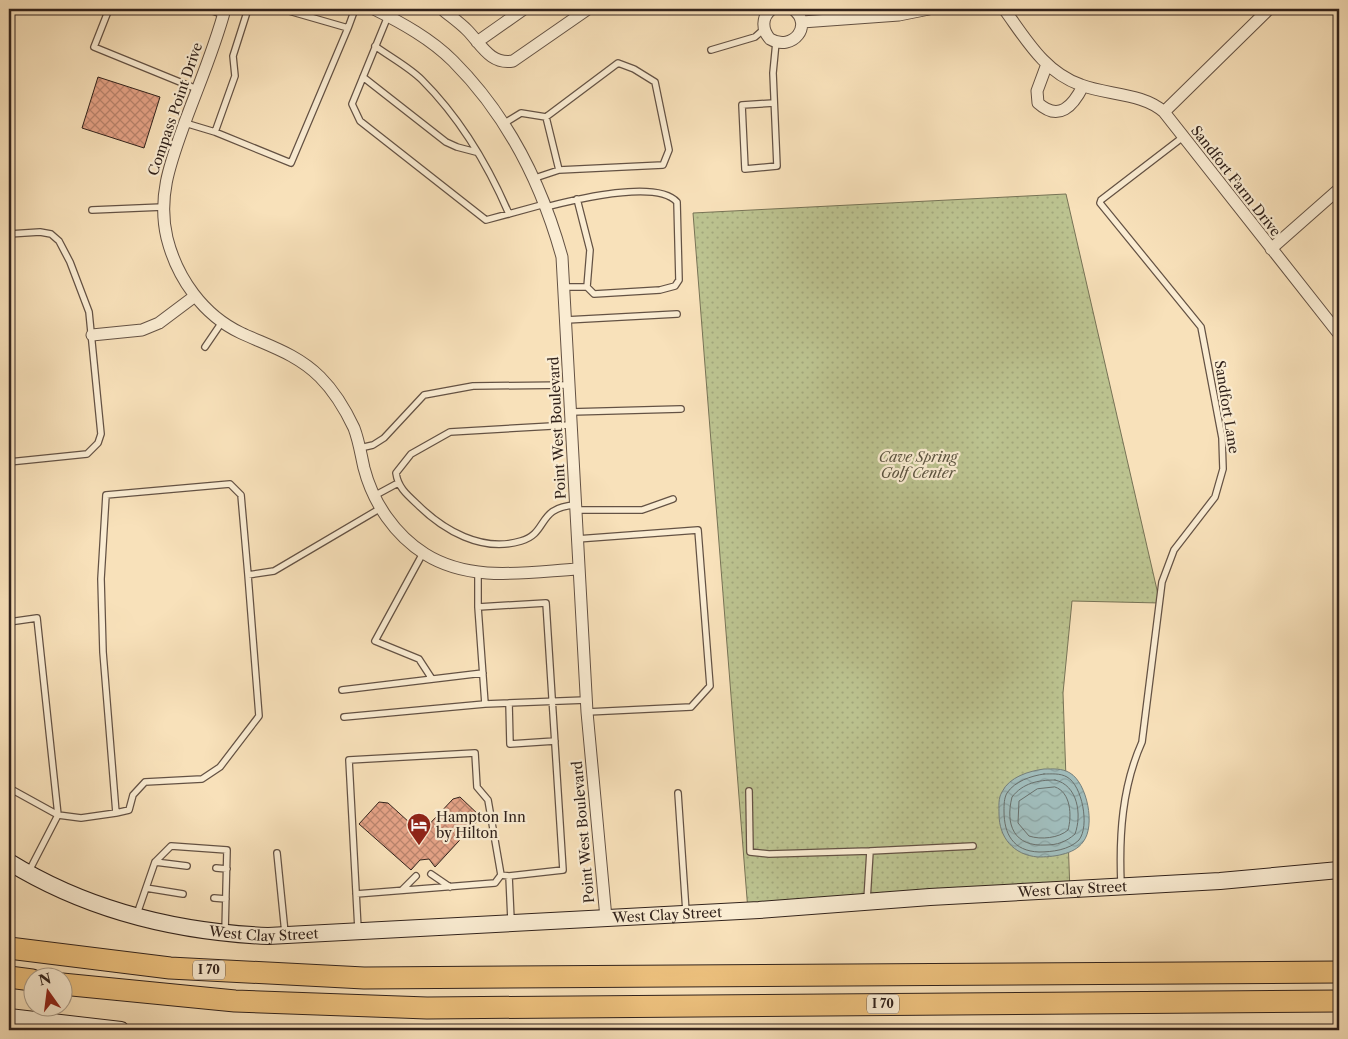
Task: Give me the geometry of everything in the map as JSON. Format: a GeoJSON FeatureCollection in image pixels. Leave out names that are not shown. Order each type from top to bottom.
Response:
{"type":"FeatureCollection","features":[{"type":"Feature","properties":{"kind":"highway","name":"I 70"},"geometry":{"type":"LineString","coordinates":[[9,948],[170,968],[364,978],[1339,972]]}},
{"type":"Feature","properties":{"kind":"highway"},"geometry":{"type":"LineString","coordinates":[[9,977],[22,979]]}},
{"type":"Feature","properties":{"kind":"highway","name":"I 70"},"geometry":{"type":"LineString","coordinates":[[72,985],[245,1002],[427,1008],[1339,1001]]}},
{"type":"Feature","properties":{"kind":"street","name":"Point West Boulevard"},"geometry":{"type":"LineString","coordinates":[[374,9],[408,26],[453,61],[503,124],[535,178],[546,205],[562,257],[586,700],[606,918]]}},
{"type":"Feature","properties":{"kind":"street"},"geometry":{"type":"LineString","coordinates":[[442,9],[466,29],[496,60],[504,63],[513,61],[588,9]]}},
{"type":"Feature","properties":{"kind":"street"},"geometry":{"type":"LineString","coordinates":[[477,42],[524,9]]}},
{"type":"Feature","properties":{"kind":"street"},"geometry":{"type":"LineString","coordinates":[[772,9],[765,16],[764,28],[766,34],[782,44],[794,39],[801,29],[802,22],[793,9]]}},
{"type":"Feature","properties":{"kind":"street"},"geometry":{"type":"LineString","coordinates":[[802,22],[899,15],[928,9]]}},
{"type":"Feature","properties":{"kind":"street","name":"Sandfort Farm Drive"},"geometry":{"type":"LineString","coordinates":[[1004,9],[1040,60],[1058,73],[1083,86],[1138,99],[1164,112],[1339,334]]}},
{"type":"Feature","properties":{"kind":"street"},"geometry":{"type":"LineString","coordinates":[[1164,112],[1269,9]]}},
{"type":"Feature","properties":{"kind":"street","name":"Compass Point Drive"},"geometry":{"type":"LineString","coordinates":[[225,12],[165,182],[163,207],[167,238],[176,263],[195,296],[222,322],[240,332],[286,351],[320,378],[339,402],[354,429],[365,471],[374,496],[381,508],[405,540],[423,553],[455,568],[478,573],[578,569]]}},
{"type":"Feature","properties":{"kind":"street"},"geometry":{"type":"LineString","coordinates":[[1047,64],[1037,91],[1038,103],[1046,110],[1058,112],[1067,108],[1077,98],[1083,86]]}},
{"type":"Feature","properties":{"kind":"street"},"geometry":{"type":"LineString","coordinates":[[1271,249],[1339,189]]}},
{"type":"Feature","properties":{"kind":"street"},"geometry":{"type":"LineString","coordinates":[[92,335],[142,330],[159,324],[195,296]]}},
{"type":"Feature","properties":{"kind":"street","name":"West Clay Street"},"geometry":{"type":"LineString","coordinates":[[9,862],[87,901],[166,924],[225,934],[286,935],[686,914],[1220,881],[1339,870]]}},
{"type":"Feature","properties":{"kind":"street"},"geometry":{"type":"LineString","coordinates":[[9,1017],[44,1026],[121,1030]]}},
{"type":"Feature","properties":{"kind":"lane"},"geometry":{"type":"LineString","coordinates":[[109,9],[94,47],[197,89]]}},
{"type":"Feature","properties":{"kind":"lane"},"geometry":{"type":"LineString","coordinates":[[207,9],[225,12]]}},
{"type":"Feature","properties":{"kind":"lane"},"geometry":{"type":"LineString","coordinates":[[215,132],[235,76],[233,56],[248,9]]}},
{"type":"Feature","properties":{"kind":"lane"},"geometry":{"type":"LineString","coordinates":[[282,9],[348,28]]}},
{"type":"Feature","properties":{"kind":"lane"},"geometry":{"type":"LineString","coordinates":[[185,123],[215,132],[291,163],[355,9]]}},
{"type":"Feature","properties":{"kind":"lane"},"geometry":{"type":"LineString","coordinates":[[388,16],[352,104],[360,121],[486,220],[592,196],[648,192],[664,194],[672,197],[677,202],[679,280],[674,286],[660,290],[594,294],[587,287],[565,287]]}},
{"type":"Feature","properties":{"kind":"lane"},"geometry":{"type":"LineString","coordinates":[[711,50],[755,37],[764,28]]}},
{"type":"Feature","properties":{"kind":"lane"},"geometry":{"type":"LineString","coordinates":[[774,103],[742,106],[745,169],[777,166],[774,103],[776,42]]}},
{"type":"Feature","properties":{"kind":"lane"},"geometry":{"type":"LineString","coordinates":[[375,46],[421,78],[453,116],[494,179],[508,214]]}},
{"type":"Feature","properties":{"kind":"lane"},"geometry":{"type":"LineString","coordinates":[[503,124],[521,113],[546,117],[618,63],[634,69],[655,82],[669,150],[663,166],[559,170],[535,178]]}},
{"type":"Feature","properties":{"kind":"lane"},"geometry":{"type":"LineString","coordinates":[[363,77],[446,142],[476,152]]}},
{"type":"Feature","properties":{"kind":"lane"},"geometry":{"type":"LineString","coordinates":[[546,117],[559,170]]}},
{"type":"Feature","properties":{"kind":"lane","name":"Sandfort Lane"},"geometry":{"type":"LineString","coordinates":[[1121,886],[1120,850],[1124,805],[1132,764],[1142,742],[1162,582],[1174,550],[1215,497],[1223,469],[1223,453],[1222,438],[1201,327],[1100,204],[1100,200],[1183,137]]}},
{"type":"Feature","properties":{"kind":"lane"},"geometry":{"type":"LineString","coordinates":[[577,199],[590,250],[587,287]]}},
{"type":"Feature","properties":{"kind":"lane"},"geometry":{"type":"LineString","coordinates":[[92,210],[163,207]]}},
{"type":"Feature","properties":{"kind":"lane"},"geometry":{"type":"LineString","coordinates":[[9,234],[40,232],[51,234],[58,241],[81,288],[89,312],[92,335],[100,434],[98,443],[87,454],[74,457],[9,462]]}},
{"type":"Feature","properties":{"kind":"lane"},"geometry":{"type":"LineString","coordinates":[[566,320],[677,314]]}},
{"type":"Feature","properties":{"kind":"lane"},"geometry":{"type":"LineString","coordinates":[[205,347],[222,322]]}},
{"type":"Feature","properties":{"kind":"lane"},"geometry":{"type":"LineString","coordinates":[[360,448],[373,445],[384,438],[424,395],[473,386],[568,385]]}},
{"type":"Feature","properties":{"kind":"lane"},"geometry":{"type":"LineString","coordinates":[[570,412],[681,409]]}},
{"type":"Feature","properties":{"kind":"lane"},"geometry":{"type":"LineString","coordinates":[[570,425],[450,432],[411,454],[396,473],[398,483],[433,520],[468,538],[496,544],[522,541],[537,531],[550,512],[561,506],[642,510],[673,499]]}},
{"type":"Feature","properties":{"kind":"lane"},"geometry":{"type":"LineString","coordinates":[[374,496],[398,483]]}},
{"type":"Feature","properties":{"kind":"lane"},"geometry":{"type":"LineString","coordinates":[[9,788],[58,815],[81,818],[116,813],[129,810],[133,795],[145,782],[202,779],[220,767],[259,716],[241,495],[230,484],[106,495],[101,579],[103,652],[116,813]]}},
{"type":"Feature","properties":{"kind":"lane"},"geometry":{"type":"LineString","coordinates":[[248,575],[274,571],[381,508]]}},
{"type":"Feature","properties":{"kind":"lane"},"geometry":{"type":"LineString","coordinates":[[578,539],[698,530],[710,686],[691,707],[587,712]]}},
{"type":"Feature","properties":{"kind":"lane"},"geometry":{"type":"LineString","coordinates":[[423,553],[375,640],[419,659],[432,679]]}},
{"type":"Feature","properties":{"kind":"lane"},"geometry":{"type":"LineString","coordinates":[[478,573],[478,607],[485,704]]}},
{"type":"Feature","properties":{"kind":"lane"},"geometry":{"type":"LineString","coordinates":[[478,607],[546,602],[562,870],[509,876],[501,875]]}},
{"type":"Feature","properties":{"kind":"lane"},"geometry":{"type":"LineString","coordinates":[[9,622],[37,618],[58,815],[28,873]]}},
{"type":"Feature","properties":{"kind":"lane"},"geometry":{"type":"LineString","coordinates":[[342,690],[483,673]]}},
{"type":"Feature","properties":{"kind":"lane"},"geometry":{"type":"LineString","coordinates":[[344,718],[485,704],[586,700]]}},
{"type":"Feature","properties":{"kind":"lane"},"geometry":{"type":"LineString","coordinates":[[509,704],[510,744],[555,741]]}},
{"type":"Feature","properties":{"kind":"lane"},"geometry":{"type":"LineString","coordinates":[[358,931],[350,760],[475,753],[477,788],[488,800],[501,875]]}},
{"type":"Feature","properties":{"kind":"lane"},"geometry":{"type":"LineString","coordinates":[[749,791],[750,852],[769,854],[973,846]]}},
{"type":"Feature","properties":{"kind":"lane"},"geometry":{"type":"LineString","coordinates":[[678,792],[686,914]]}},
{"type":"Feature","properties":{"kind":"lane"},"geometry":{"type":"LineString","coordinates":[[136,916],[155,862],[171,846],[227,850],[225,934]]}},
{"type":"Feature","properties":{"kind":"lane"},"geometry":{"type":"LineString","coordinates":[[867,902],[870,851]]}},
{"type":"Feature","properties":{"kind":"lane"},"geometry":{"type":"LineString","coordinates":[[277,853],[286,935]]}},
{"type":"Feature","properties":{"kind":"lane"},"geometry":{"type":"LineString","coordinates":[[155,862],[187,866]]}},
{"type":"Feature","properties":{"kind":"lane"},"geometry":{"type":"LineString","coordinates":[[216,868],[227,869]]}},
{"type":"Feature","properties":{"kind":"lane"},"geometry":{"type":"LineString","coordinates":[[431,874],[450,887]]}},
{"type":"Feature","properties":{"kind":"lane"},"geometry":{"type":"LineString","coordinates":[[356,894],[494,883],[501,875]]}},
{"type":"Feature","properties":{"kind":"lane"},"geometry":{"type":"LineString","coordinates":[[402,890],[416,876]]}},
{"type":"Feature","properties":{"kind":"lane"},"geometry":{"type":"LineString","coordinates":[[509,876],[511,923]]}},
{"type":"Feature","properties":{"kind":"lane"},"geometry":{"type":"LineString","coordinates":[[146,888],[183,894]]}},
{"type":"Feature","properties":{"kind":"lane"},"geometry":{"type":"LineString","coordinates":[[214,898],[226,899]]}},
{"type":"Feature","properties":{"kind":"green space","name":"Cave Spring Golf Center"},"geometry":{"type":"Polygon","coordinates":[[[1066,194],[1160,603],[1072,601],[1063,693],[1070,893],[748,911],[693,213],[1066,194]]]}},
{"type":"Feature","properties":{"kind":"water"},"geometry":{"type":"Polygon","coordinates":[[[1044,769],[1064,770],[1076,778],[1088,805],[1089,826],[1083,842],[1074,850],[1056,856],[1029,856],[1015,849],[1005,837],[1000,822],[999,803],[1001,794],[1009,782],[1026,773],[1044,769]]]}},
{"type":"Feature","properties":{"kind":"building"},"geometry":{"type":"Polygon","coordinates":[[[98,77],[160,97],[144,148],[82,128],[98,77]]]}},
{"type":"Feature","properties":{"kind":"building","name":"Hampton Inn by Hilton"},"geometry":{"type":"Polygon","coordinates":[[[460,797],[481,817],[435,867],[429,859],[420,860],[411,870],[359,824],[379,802],[388,803],[421,833],[453,799],[460,797]]]}},
{"type":"Feature","properties":{"kind":"place","name":"Hampton Inn by Hilton"},"geometry":{"type":"Point","coordinates":[419,846]}}]}
